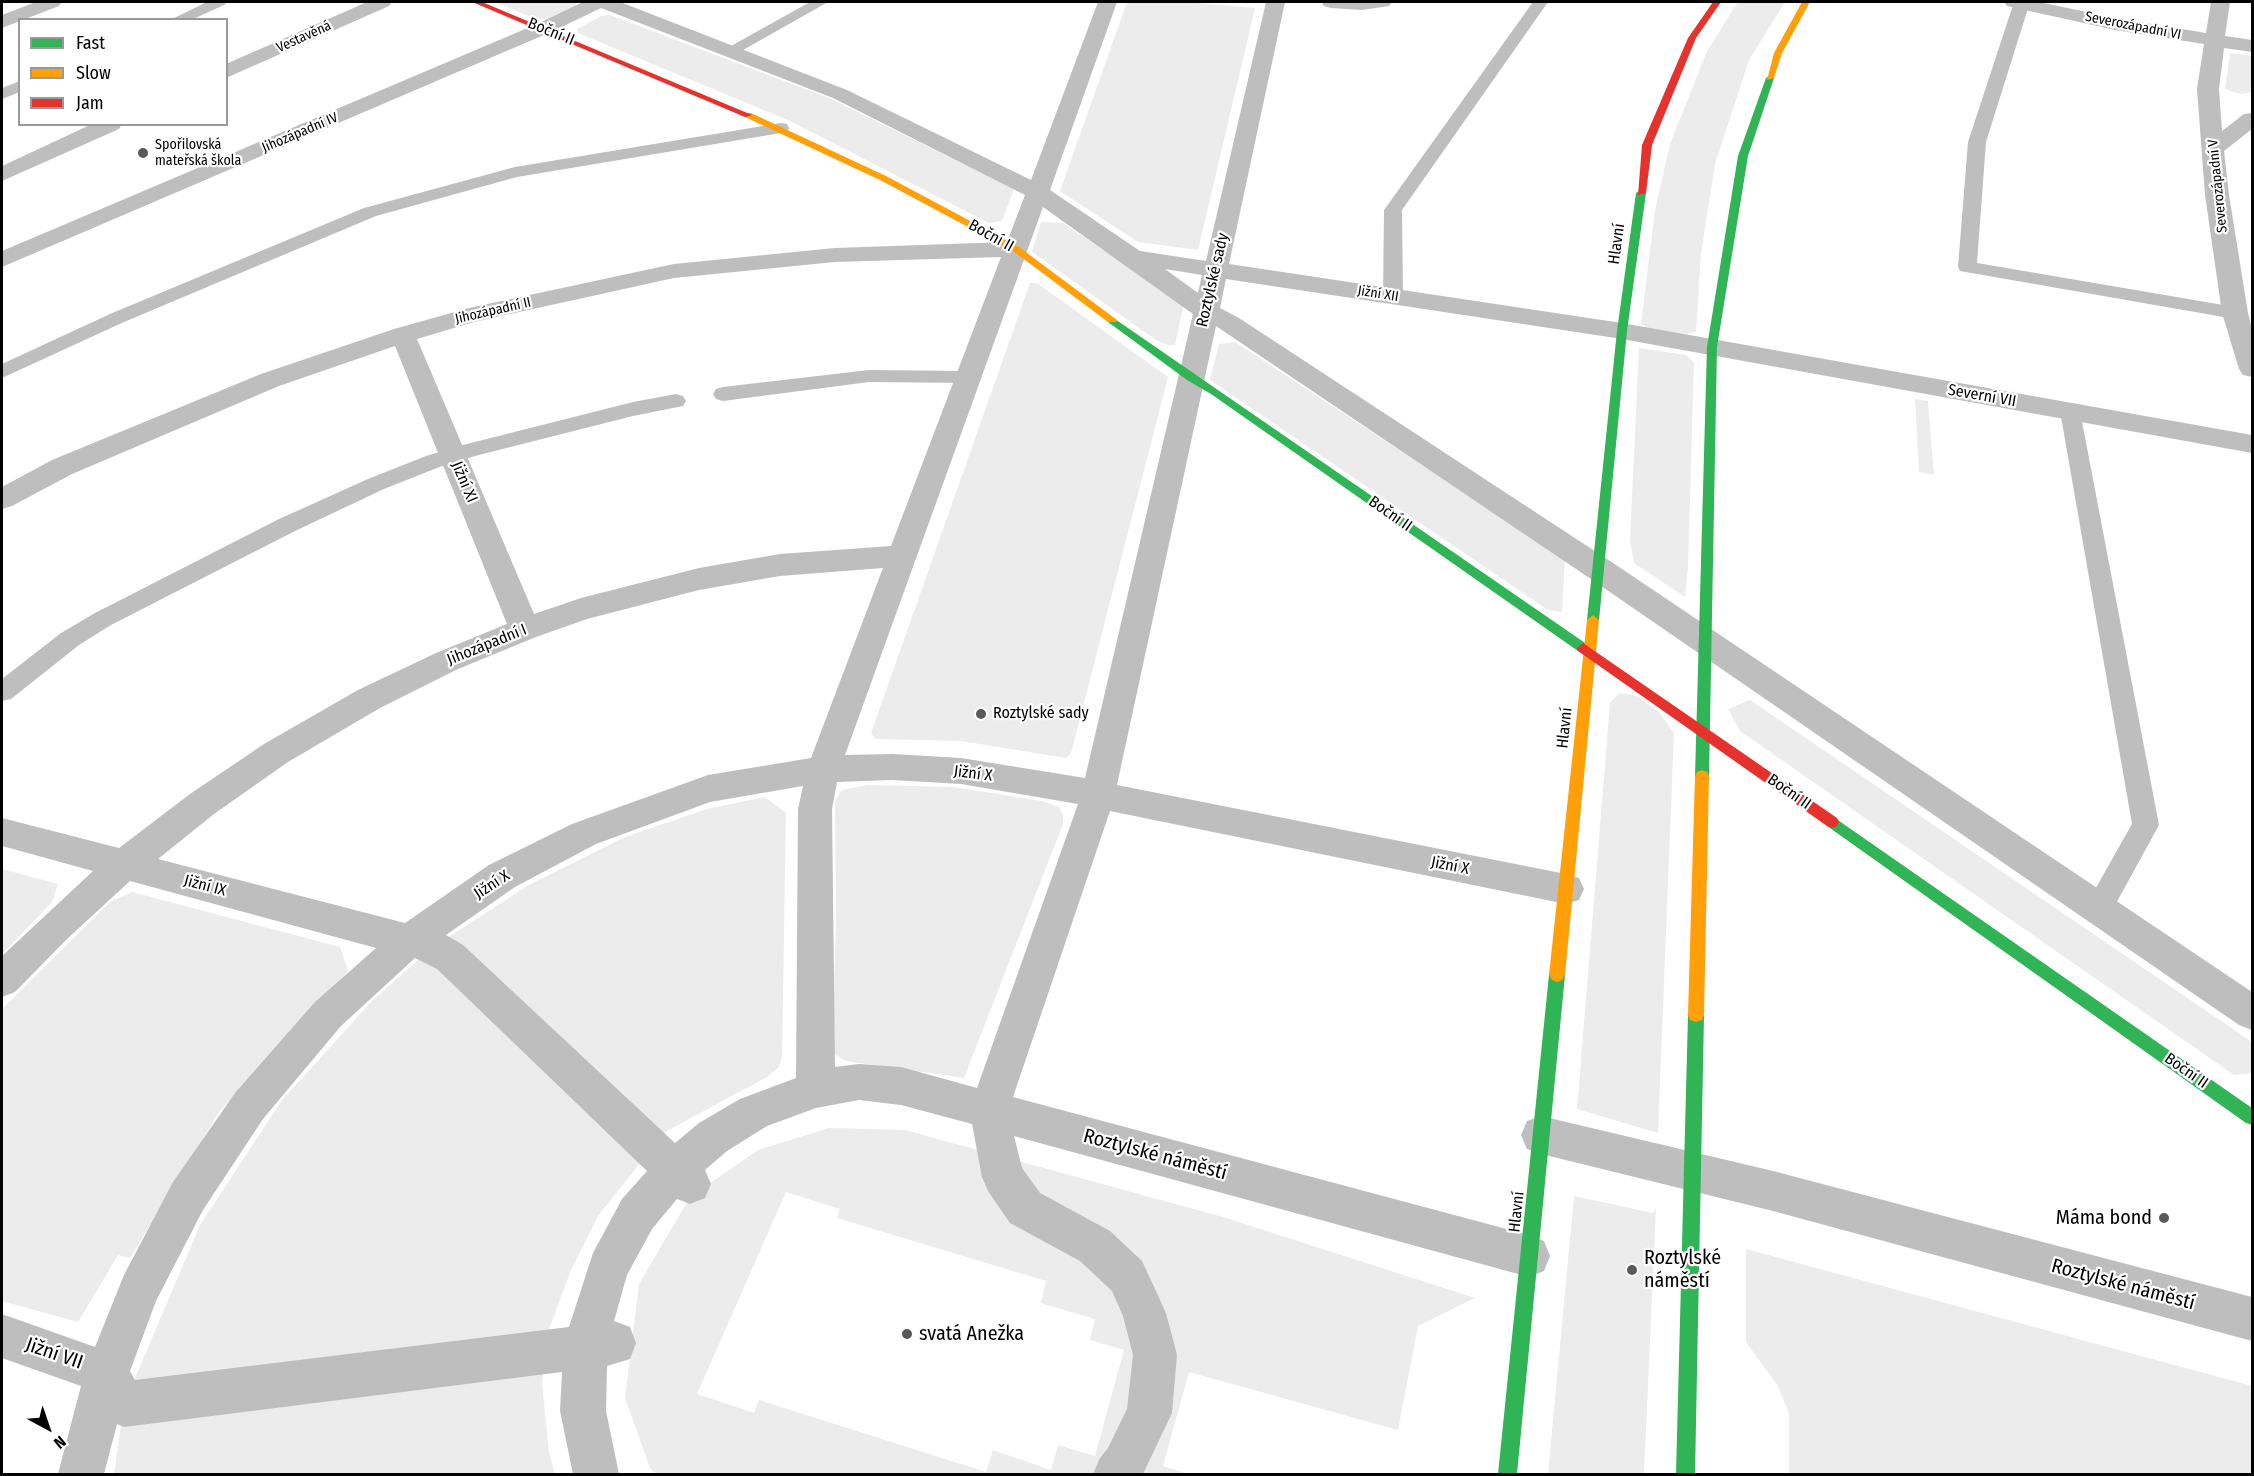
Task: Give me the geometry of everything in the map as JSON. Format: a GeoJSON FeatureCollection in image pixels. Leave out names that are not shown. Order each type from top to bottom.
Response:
{"type":"FeatureCollection","features":[{"type":"Feature","properties":{"kind":"street"},"geometry":{"type":"LineString","coordinates":[[2,22],[52,2]]}},
{"type":"Feature","properties":{"kind":"street","name":"Vestavěná"},"geometry":{"type":"LineString","coordinates":[[228,71],[382,2]]}},
{"type":"Feature","properties":{"kind":"street","name":"Boční II"},"geometry":{"type":"LineString","coordinates":[[476,2],[544,28],[782,128],[1016,249],[1191,378],[1215,392],[2253,1117]]}},
{"type":"Feature","properties":{"kind":"street","name":"Jihozápadní IV"},"geometry":{"type":"LineString","coordinates":[[2,260],[544,28],[597,2]]}},
{"type":"Feature","properties":{"kind":"street"},"geometry":{"type":"LineString","coordinates":[[604,2],[840,94],[1037,192],[1134,258],[1206,311],[1230,323],[1574,555],[1599,569],[2253,1013]]}},
{"type":"Feature","properties":{"kind":"street"},"geometry":{"type":"LineString","coordinates":[[816,1089],[815,809],[823,769],[1108,2]]}},
{"type":"Feature","properties":{"kind":"street","name":"Roztylské sady"},"geometry":{"type":"LineString","coordinates":[[989,1111],[1098,795],[1276,2]]}},
{"type":"Feature","properties":{"kind":"street"},"geometry":{"type":"LineString","coordinates":[[1331,2],[1382,2]]}},
{"type":"Feature","properties":{"kind":"street","name":"Hlavní"},"geometry":{"type":"LineString","coordinates":[[1507,1474],[1622,331],[1647,145],[1692,38],[1717,2]]}},
{"type":"Feature","properties":{"kind":"street"},"geometry":{"type":"LineString","coordinates":[[1685,1474],[1712,347],[1743,156],[1778,53],[1806,2]]}},
{"type":"Feature","properties":{"kind":"street","name":"Severozápadní VI"},"geometry":{"type":"LineString","coordinates":[[2019,2],[2115,24],[2253,46]]}},
{"type":"Feature","properties":{"kind":"street","name":"Severozápadní V"},"geometry":{"type":"LineString","coordinates":[[2220,2],[2208,89],[2217,195],[2235,313],[2253,369]]}},
{"type":"Feature","properties":{"kind":"street"},"geometry":{"type":"LineString","coordinates":[[2214,147],[2253,119]]}},
{"type":"Feature","properties":{"kind":"street"},"geometry":{"type":"LineString","coordinates":[[2,174],[107,126]]}},
{"type":"Feature","properties":{"kind":"street","name":"Jihozápadní II"},"geometry":{"type":"LineString","coordinates":[[2,499],[62,467],[270,380],[403,335],[469,316],[674,271],[835,255],[1016,249]]}},
{"type":"Feature","properties":{"kind":"street","name":"Jižní XII"},"geometry":{"type":"LineString","coordinates":[[1134,258],[1622,331],[1712,347]]}},
{"type":"Feature","properties":{"kind":"street","name":"Jižní XI"},"geometry":{"type":"LineString","coordinates":[[403,335],[525,629]]}},
{"type":"Feature","properties":{"kind":"street","name":"Severní VII"},"geometry":{"type":"LineString","coordinates":[[1712,347],[2253,444]]}},
{"type":"Feature","properties":{"kind":"street","name":"Jihozápadní I"},"geometry":{"type":"LineString","coordinates":[[2,980],[54,928],[124,865],[202,804],[286,747],[369,699],[447,661],[525,629],[601,604],[699,579],[780,565],[902,556]]}},
{"type":"Feature","properties":{"kind":"street","name":"Jižní X"},"geometry":{"type":"LineString","coordinates":[[81,1474],[107,1373],[140,1290],[188,1196],[249,1106],[328,1014],[409,941],[502,876],[584,834],[708,789],[823,769],[893,767],[961,771],[1098,795],[1566,890]]}},
{"type":"Feature","properties":{"kind":"street","name":"Jižní IX"},"geometry":{"type":"LineString","coordinates":[[2,832],[433,947],[450,957],[683,1177]]}},
{"type":"Feature","properties":{"kind":"street","name":"Roztylské náměstí"},"geometry":{"type":"LineString","coordinates":[[597,1474],[583,1411],[599,1345],[608,1268],[637,1214],[683,1177],[713,1137],[754,1112],[816,1089],[859,1082],[901,1086],[1529,1256]]}},
{"type":"Feature","properties":{"kind":"street"},"geometry":{"type":"LineString","coordinates":[[989,1111],[1003,1177],[1025,1208],[1095,1246],[1127,1276],[1144,1314],[1155,1354],[1149,1413],[1124,1464],[1116,1474]]}},
{"type":"Feature","properties":{"kind":"street","name":"Roztylské náměstí"},"geometry":{"type":"LineString","coordinates":[[1541,1135],[1692,1170],[2253,1319]]}},
{"type":"Feature","properties":{"kind":"street","name":"Jižní VII"},"geometry":{"type":"LineString","coordinates":[[2,1336],[107,1373]]}},
{"type":"Feature","properties":{"kind":"street"},"geometry":{"type":"LineString","coordinates":[[107,1373],[124,1404],[599,1345]]}},
{"type":"Feature","properties":{"kind":"lane"},"geometry":{"type":"LineString","coordinates":[[182,18],[219,2]]}},
{"type":"Feature","properties":{"kind":"lane"},"geometry":{"type":"LineString","coordinates":[[730,51],[820,2]]}},
{"type":"Feature","properties":{"kind":"lane"},"geometry":{"type":"LineString","coordinates":[[1394,297],[1393,210],[1540,2]]}},
{"type":"Feature","properties":{"kind":"lane"},"geometry":{"type":"LineString","coordinates":[[2019,2],[1977,142],[1967,267],[2235,313]]}},
{"type":"Feature","properties":{"kind":"lane"},"geometry":{"type":"LineString","coordinates":[[2,94],[18,87]]}},
{"type":"Feature","properties":{"kind":"lane"},"geometry":{"type":"LineString","coordinates":[[2,372],[117,318],[370,212],[515,172],[782,128]]}},
{"type":"Feature","properties":{"kind":"lane"},"geometry":{"type":"LineString","coordinates":[[723,393],[869,376],[968,377]]}},
{"type":"Feature","properties":{"kind":"lane"},"geometry":{"type":"LineString","coordinates":[[2,692],[70,639],[171,583],[376,484],[453,455],[610,414],[676,401]]}},
{"type":"Feature","properties":{"kind":"lane"},"geometry":{"type":"LineString","coordinates":[[2070,411],[2146,825],[2098,909]]}},
{"type":"Feature","properties":{"kind":"shaded area"},"geometry":{"type":"Polygon","coordinates":[[[495,2],[578,2],[575,6],[547,19],[536,19],[495,2]]]}},
{"type":"Feature","properties":{"kind":"shaded area"},"geometry":{"type":"Polygon","coordinates":[[[1127,2],[1186,2],[1255,8],[1198,250],[1138,242],[1060,191],[1127,2]]]}},
{"type":"Feature","properties":{"kind":"shaded area"},"geometry":{"type":"Polygon","coordinates":[[[1738,2],[1785,2],[1749,60],[1715,164],[1701,254],[1696,332],[1687,334],[1650,329],[1641,324],[1655,210],[1670,144],[1707,51],[1738,2]]]}},
{"type":"Feature","properties":{"kind":"shaded area"},"geometry":{"type":"Polygon","coordinates":[[[610,15],[829,98],[1014,189],[1002,221],[989,223],[790,121],[578,33],[577,29],[601,16],[610,15]]]}},
{"type":"Feature","properties":{"kind":"shaded area"},"geometry":{"type":"Polygon","coordinates":[[[2230,53],[2252,56],[2252,92],[2241,94],[2225,89],[2230,53]]]}},
{"type":"Feature","properties":{"kind":"shaded area"},"geometry":{"type":"Polygon","coordinates":[[[1041,222],[1063,223],[1184,304],[1175,345],[1156,340],[1032,252],[1041,222]]]}},
{"type":"Feature","properties":{"kind":"shaded area"},"geometry":{"type":"Polygon","coordinates":[[[1030,283],[1037,283],[1168,377],[1071,753],[1066,758],[961,741],[876,739],[871,733],[1030,283]]]}},
{"type":"Feature","properties":{"kind":"shaded area"},"geometry":{"type":"Polygon","coordinates":[[[1235,342],[1565,559],[1562,612],[1548,610],[1210,380],[1219,344],[1235,342]]]}},
{"type":"Feature","properties":{"kind":"shaded area"},"geometry":{"type":"Polygon","coordinates":[[[1639,348],[1686,355],[1694,362],[1688,567],[1685,597],[1634,563],[1630,540],[1639,348]]]}},
{"type":"Feature","properties":{"kind":"shaded area"},"geometry":{"type":"Polygon","coordinates":[[[1915,399],[1928,401],[1934,475],[1919,472],[1915,399]]]}},
{"type":"Feature","properties":{"kind":"shaded area"},"geometry":{"type":"Polygon","coordinates":[[[1619,693],[1637,696],[1659,712],[1674,733],[1658,1133],[1577,1109],[1610,703],[1619,693]]]}},
{"type":"Feature","properties":{"kind":"shaded area"},"geometry":{"type":"Polygon","coordinates":[[[1750,700],[2252,1042],[2252,1073],[2234,1075],[1740,731],[1728,709],[1750,700]]]}},
{"type":"Feature","properties":{"kind":"shaded area"},"geometry":{"type":"Polygon","coordinates":[[[868,785],[954,787],[1042,801],[1059,807],[1063,815],[1063,824],[964,1078],[846,1061],[832,1053],[836,921],[835,801],[842,790],[868,785]]]}},
{"type":"Feature","properties":{"kind":"shaded area"},"geometry":{"type":"Polygon","coordinates":[[[765,797],[786,813],[782,1056],[779,1067],[767,1077],[665,1132],[598,1216],[571,1270],[549,1329],[542,1383],[549,1453],[555,1474],[114,1474],[124,1404],[200,1225],[282,1100],[373,1000],[433,947],[529,885],[625,837],[707,809],[765,797]]]}},
{"type":"Feature","properties":{"kind":"shaded area"},"geometry":{"type":"Polygon","coordinates":[[[2,869],[58,884],[52,902],[2,954],[2,869]]]}},
{"type":"Feature","properties":{"kind":"shaded area"},"geometry":{"type":"Polygon","coordinates":[[[132,892],[340,947],[348,971],[219,1112],[130,1258],[118,1255],[78,1322],[2,1301],[2,1009],[110,902],[132,892]]]}},
{"type":"Feature","properties":{"kind":"shaded area"},"geometry":{"type":"Polygon","coordinates":[[[829,1128],[905,1130],[1223,1217],[1475,1298],[1418,1326],[1398,1430],[1189,1372],[1163,1466],[1188,1474],[656,1474],[650,1468],[625,1398],[639,1284],[690,1197],[758,1150],[829,1128]],[[786,1192],[697,1394],[754,1413],[759,1400],[986,1472],[993,1450],[1051,1470],[1058,1445],[1095,1456],[1124,1350],[1090,1340],[1095,1319],[1041,1303],[1046,1281],[837,1218],[840,1209],[786,1192]]]}},
{"type":"Feature","properties":{"kind":"shaded area"},"geometry":{"type":"Polygon","coordinates":[[[1574,1196],[1653,1213],[1656,1208],[1644,1474],[1548,1474],[1574,1196]]]}},
{"type":"Feature","properties":{"kind":"shaded area"},"geometry":{"type":"Polygon","coordinates":[[[1746,1249],[2252,1386],[2252,1474],[1789,1474],[1789,1414],[1778,1386],[1746,1342],[1746,1249]]]}},
{"type":"Feature","properties":{"kind":"traffic: fast"},"geometry":{"type":"LineString","coordinates":[[1702,776],[1712,347],[1743,156],[1770,78]]}},
{"type":"Feature","properties":{"kind":"traffic: fast"},"geometry":{"type":"LineString","coordinates":[[1593,620],[1622,331],[1641,193]]}},
{"type":"Feature","properties":{"kind":"traffic: fast"},"geometry":{"type":"LineString","coordinates":[[1112,320],[1191,378],[1215,392],[1583,648]]}},
{"type":"Feature","properties":{"kind":"traffic: fast"},"geometry":{"type":"LineString","coordinates":[[1832,822],[2252,1117]]}},
{"type":"Feature","properties":{"kind":"traffic: fast"},"geometry":{"type":"LineString","coordinates":[[1507,1474],[1557,975]]}},
{"type":"Feature","properties":{"kind":"traffic: fast"},"geometry":{"type":"LineString","coordinates":[[1685,1474],[1696,1015]]}},
{"type":"Feature","properties":{"kind":"traffic: slow"},"geometry":{"type":"LineString","coordinates":[[1770,78],[1778,53],[1806,2]]}},
{"type":"Feature","properties":{"kind":"traffic: slow"},"geometry":{"type":"LineString","coordinates":[[748,115],[883,178],[1016,249],[1112,320]]}},
{"type":"Feature","properties":{"kind":"traffic: slow"},"geometry":{"type":"LineString","coordinates":[[1557,975],[1593,620]]}},
{"type":"Feature","properties":{"kind":"traffic: slow"},"geometry":{"type":"LineString","coordinates":[[1696,1015],[1702,776]]}},
{"type":"Feature","properties":{"kind":"traffic: jam"},"geometry":{"type":"LineString","coordinates":[[476,2],[748,115]]}},
{"type":"Feature","properties":{"kind":"traffic: jam"},"geometry":{"type":"LineString","coordinates":[[1641,193],[1647,145],[1692,38],[1717,2]]}},
{"type":"Feature","properties":{"kind":"traffic: jam"},"geometry":{"type":"LineString","coordinates":[[1583,648],[1832,822]]}},
{"type":"Feature","properties":{"kind":"place","name":"Spořilovská mateřská škola"},"geometry":{"type":"Point","coordinates":[143,153]}},
{"type":"Feature","properties":{"kind":"place","name":"Roztylské sady"},"geometry":{"type":"Point","coordinates":[981,714]}},
{"type":"Feature","properties":{"kind":"place","name":"Máma bond"},"geometry":{"type":"Point","coordinates":[2164,1218]}},
{"type":"Feature","properties":{"kind":"place","name":"Roztylské náměstí"},"geometry":{"type":"Point","coordinates":[1632,1270]}},
{"type":"Feature","properties":{"kind":"place","name":"svatá Anežka"},"geometry":{"type":"Point","coordinates":[907,1334]}}]}
